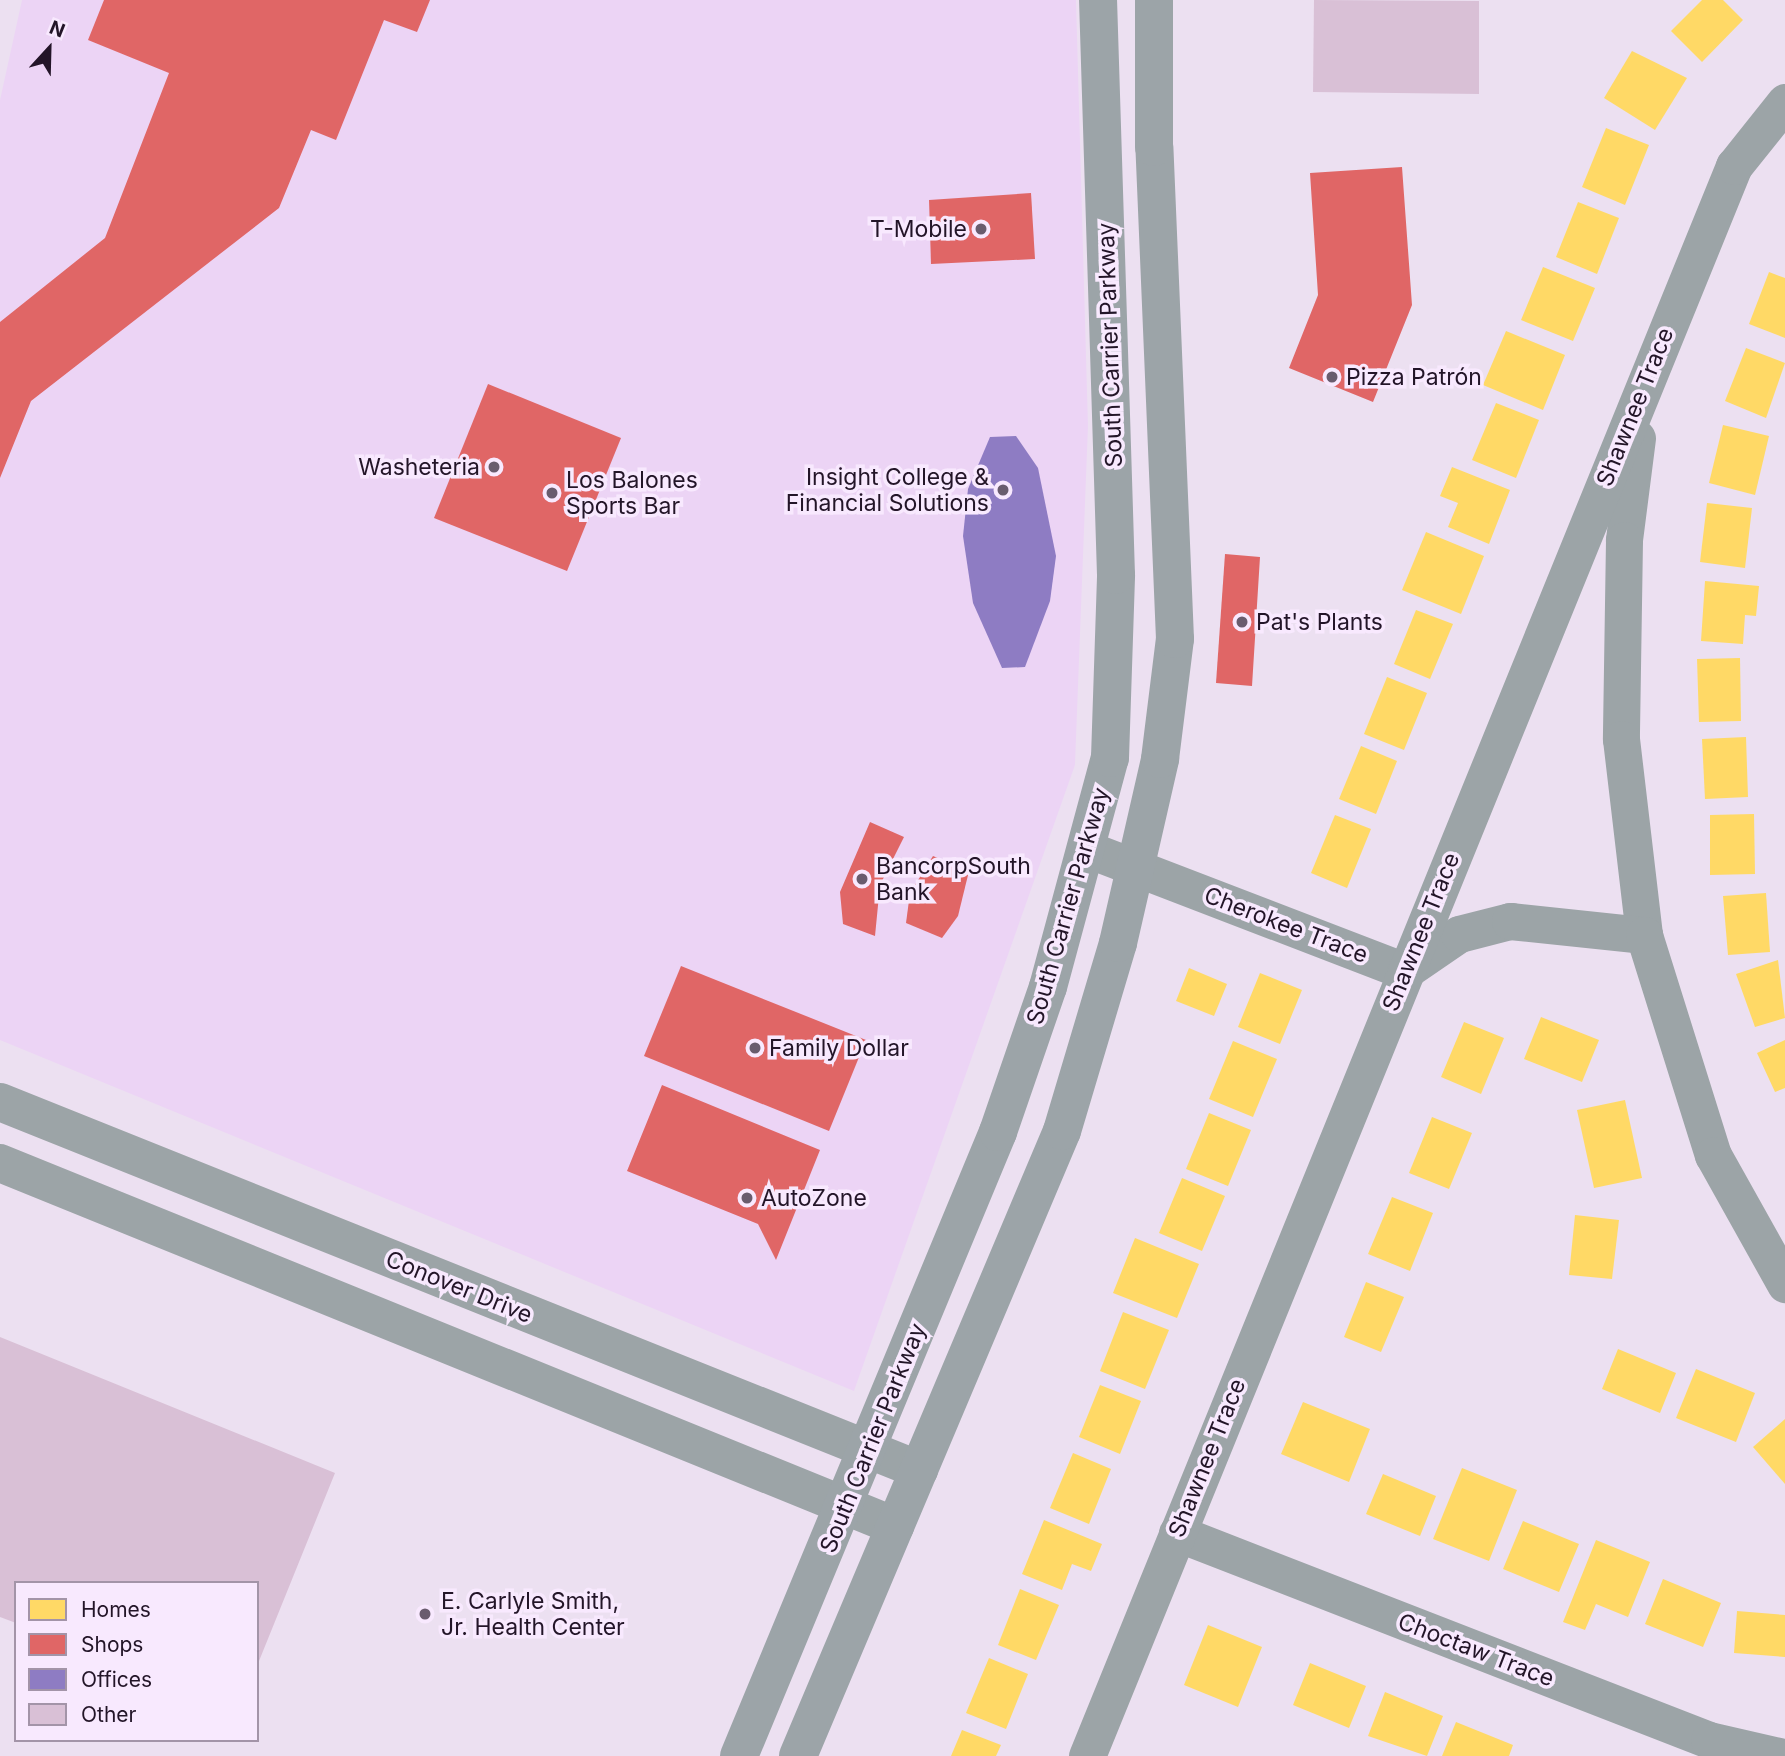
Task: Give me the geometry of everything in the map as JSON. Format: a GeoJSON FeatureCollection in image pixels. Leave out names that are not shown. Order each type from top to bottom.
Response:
{"type":"FeatureCollection","features":[{"type":"Feature","properties":{"kind":"main road","name":"South Carrier Parkway"},"geometry":{"type":"LineString","coordinates":[[739,1756],[998,1132],[1087,849],[1110,758],[1116,575],[1098,0]]}},
{"type":"Feature","properties":{"kind":"main road"},"geometry":{"type":"LineString","coordinates":[[798,1756],[1062,1131],[1136,867],[1160,759],[1175,639],[1154,0]]}},
{"type":"Feature","properties":{"kind":"street","name":"Shawnee Trace"},"geometry":{"type":"LineString","coordinates":[[1087,1756],[1734,166],[1777,109]]}},
{"type":"Feature","properties":{"kind":"street"},"geometry":{"type":"LineString","coordinates":[[1643,389],[1624,540],[1620,739],[1644,935],[1713,1155],[1785,1284]]}},
{"type":"Feature","properties":{"kind":"street","name":"Cherokee Trace"},"geometry":{"type":"LineString","coordinates":[[1087,849],[1405,971]]}},
{"type":"Feature","properties":{"kind":"street"},"geometry":{"type":"LineString","coordinates":[[1405,971],[1460,934],[1510,921],[1644,935]]}},
{"type":"Feature","properties":{"kind":"street","name":"Conover Drive"},"geometry":{"type":"LineString","coordinates":[[0,1102],[919,1470]]}},
{"type":"Feature","properties":{"kind":"street"},"geometry":{"type":"LineString","coordinates":[[0,1163],[895,1526]]}},
{"type":"Feature","properties":{"kind":"street","name":"Choctaw Trace"},"geometry":{"type":"LineString","coordinates":[[1177,1533],[1709,1740],[1779,1756]]}},
{"type":"Feature","properties":{"kind":"shaded area"},"geometry":{"type":"Polygon","coordinates":[[[22,0],[1076,0],[1088,426],[1075,765],[854,1391],[0,1040],[0,100],[22,0]]]}},
{"type":"Feature","properties":{"kind":"building: Homes"},"geometry":{"type":"Polygon","coordinates":[[[1702,0],[1723,0],[1743,20],[1702,62],[1671,31],[1702,0]]]}},
{"type":"Feature","properties":{"kind":"building: Homes"},"geometry":{"type":"Polygon","coordinates":[[[1632,51],[1687,78],[1655,130],[1604,98],[1632,51]]]}},
{"type":"Feature","properties":{"kind":"building: Homes"},"geometry":{"type":"Polygon","coordinates":[[[1606,128],[1649,145],[1625,205],[1582,187],[1606,128]]]}},
{"type":"Feature","properties":{"kind":"building: Homes"},"geometry":{"type":"Polygon","coordinates":[[[1578,202],[1619,218],[1597,274],[1556,257],[1578,202]]]}},
{"type":"Feature","properties":{"kind":"building: Homes"},"geometry":{"type":"Polygon","coordinates":[[[1543,267],[1595,288],[1573,341],[1521,320],[1543,267]]]}},
{"type":"Feature","properties":{"kind":"building: Homes"},"geometry":{"type":"Polygon","coordinates":[[[1769,272],[1785,278],[1785,338],[1749,324],[1769,272]]]}},
{"type":"Feature","properties":{"kind":"building: Homes"},"geometry":{"type":"Polygon","coordinates":[[[1506,331],[1565,355],[1543,410],[1483,385],[1506,331]]]}},
{"type":"Feature","properties":{"kind":"building: Homes"},"geometry":{"type":"Polygon","coordinates":[[[1746,348],[1785,363],[1766,418],[1725,401],[1746,348]]]}},
{"type":"Feature","properties":{"kind":"building: Homes"},"geometry":{"type":"Polygon","coordinates":[[[1496,403],[1539,420],[1516,478],[1472,460],[1496,403]]]}},
{"type":"Feature","properties":{"kind":"building: Homes"},"geometry":{"type":"Polygon","coordinates":[[[1723,425],[1769,436],[1755,495],[1709,483],[1723,425]]]}},
{"type":"Feature","properties":{"kind":"building: Homes"},"geometry":{"type":"Polygon","coordinates":[[[1452,467],[1510,490],[1489,544],[1448,527],[1458,503],[1440,496],[1452,467]]]}},
{"type":"Feature","properties":{"kind":"building: Homes"},"geometry":{"type":"Polygon","coordinates":[[[1707,503],[1752,508],[1745,568],[1700,562],[1707,503]]]}},
{"type":"Feature","properties":{"kind":"building: Homes"},"geometry":{"type":"Polygon","coordinates":[[[1426,532],[1484,556],[1461,614],[1402,590],[1426,532]]]}},
{"type":"Feature","properties":{"kind":"building: Homes"},"geometry":{"type":"Polygon","coordinates":[[[1705,581],[1759,586],[1756,616],[1745,615],[1743,644],[1701,641],[1705,581]]]}},
{"type":"Feature","properties":{"kind":"building: Homes"},"geometry":{"type":"Polygon","coordinates":[[[1416,610],[1453,624],[1430,679],[1394,664],[1416,610]]]}},
{"type":"Feature","properties":{"kind":"building: Homes"},"geometry":{"type":"Polygon","coordinates":[[[1740,658],[1741,721],[1699,722],[1697,659],[1740,658]]]}},
{"type":"Feature","properties":{"kind":"building: Homes"},"geometry":{"type":"Polygon","coordinates":[[[1387,677],[1427,693],[1404,750],[1364,734],[1387,677]]]}},
{"type":"Feature","properties":{"kind":"building: Homes"},"geometry":{"type":"Polygon","coordinates":[[[1746,737],[1748,797],[1705,799],[1702,739],[1746,737]]]}},
{"type":"Feature","properties":{"kind":"building: Homes"},"geometry":{"type":"Polygon","coordinates":[[[1361,746],[1397,761],[1376,814],[1339,799],[1361,746]]]}},
{"type":"Feature","properties":{"kind":"building: Homes"},"geometry":{"type":"Polygon","coordinates":[[[1754,814],[1755,874],[1710,875],[1710,815],[1754,814]]]}},
{"type":"Feature","properties":{"kind":"building: Homes"},"geometry":{"type":"Polygon","coordinates":[[[1335,815],[1371,829],[1347,888],[1311,873],[1335,815]]]}},
{"type":"Feature","properties":{"kind":"building: Homes"},"geometry":{"type":"Polygon","coordinates":[[[1766,893],[1770,952],[1728,955],[1723,896],[1766,893]]]}},
{"type":"Feature","properties":{"kind":"building: Homes"},"geometry":{"type":"Polygon","coordinates":[[[1778,960],[1785,1018],[1755,1027],[1736,974],[1778,960]]]}},
{"type":"Feature","properties":{"kind":"building: Homes"},"geometry":{"type":"Polygon","coordinates":[[[1189,968],[1227,984],[1214,1016],[1176,1001],[1189,968]]]}},
{"type":"Feature","properties":{"kind":"building: Homes"},"geometry":{"type":"Polygon","coordinates":[[[1260,973],[1302,990],[1280,1044],[1238,1027],[1260,973]]]}},
{"type":"Feature","properties":{"kind":"building: Homes"},"geometry":{"type":"Polygon","coordinates":[[[1541,1017],[1599,1040],[1582,1082],[1524,1059],[1541,1017]]]}},
{"type":"Feature","properties":{"kind":"building: Homes"},"geometry":{"type":"Polygon","coordinates":[[[1464,1022],[1504,1038],[1481,1094],[1441,1077],[1464,1022]]]}},
{"type":"Feature","properties":{"kind":"building: Homes"},"geometry":{"type":"Polygon","coordinates":[[[1785,1040],[1785,1088],[1775,1092],[1757,1053],[1785,1040]]]}},
{"type":"Feature","properties":{"kind":"building: Homes"},"geometry":{"type":"Polygon","coordinates":[[[1233,1041],[1277,1059],[1253,1117],[1209,1099],[1233,1041]]]}},
{"type":"Feature","properties":{"kind":"building: Homes"},"geometry":{"type":"Polygon","coordinates":[[[1625,1100],[1642,1178],[1594,1188],[1577,1110],[1625,1100]]]}},
{"type":"Feature","properties":{"kind":"building: Homes"},"geometry":{"type":"Polygon","coordinates":[[[1209,1113],[1251,1130],[1228,1186],[1186,1169],[1209,1113]]]}},
{"type":"Feature","properties":{"kind":"building: Homes"},"geometry":{"type":"Polygon","coordinates":[[[1432,1117],[1472,1133],[1449,1189],[1409,1173],[1432,1117]]]}},
{"type":"Feature","properties":{"kind":"building: Homes"},"geometry":{"type":"Polygon","coordinates":[[[1182,1178],[1225,1196],[1202,1251],[1159,1233],[1182,1178]]]}},
{"type":"Feature","properties":{"kind":"building: Homes"},"geometry":{"type":"Polygon","coordinates":[[[1392,1197],[1433,1213],[1410,1271],[1368,1254],[1392,1197]]]}},
{"type":"Feature","properties":{"kind":"building: Homes"},"geometry":{"type":"Polygon","coordinates":[[[1575,1215],[1619,1220],[1612,1279],[1569,1275],[1575,1215]]]}},
{"type":"Feature","properties":{"kind":"building: Homes"},"geometry":{"type":"Polygon","coordinates":[[[1135,1238],[1199,1264],[1177,1318],[1113,1293],[1135,1238]]]}},
{"type":"Feature","properties":{"kind":"building: Homes"},"geometry":{"type":"Polygon","coordinates":[[[1366,1282],[1404,1297],[1381,1352],[1344,1337],[1366,1282]]]}},
{"type":"Feature","properties":{"kind":"building: Homes"},"geometry":{"type":"Polygon","coordinates":[[[1123,1312],[1169,1330],[1145,1389],[1100,1371],[1123,1312]]]}},
{"type":"Feature","properties":{"kind":"building: Homes"},"geometry":{"type":"Polygon","coordinates":[[[1618,1349],[1676,1373],[1660,1413],[1602,1389],[1618,1349]]]}},
{"type":"Feature","properties":{"kind":"building: Homes"},"geometry":{"type":"Polygon","coordinates":[[[1696,1369],[1755,1393],[1736,1442],[1676,1418],[1696,1369]]]}},
{"type":"Feature","properties":{"kind":"building: Homes"},"geometry":{"type":"Polygon","coordinates":[[[1100,1385],[1141,1401],[1120,1454],[1079,1437],[1100,1385]]]}},
{"type":"Feature","properties":{"kind":"building: Homes"},"geometry":{"type":"Polygon","coordinates":[[[1303,1402],[1370,1429],[1349,1482],[1281,1454],[1303,1402]]]}},
{"type":"Feature","properties":{"kind":"building: Homes"},"geometry":{"type":"Polygon","coordinates":[[[1785,1419],[1785,1484],[1753,1447],[1785,1419]]]}},
{"type":"Feature","properties":{"kind":"building: Homes"},"geometry":{"type":"Polygon","coordinates":[[[1073,1453],[1111,1469],[1089,1524],[1050,1508],[1073,1453]]]}},
{"type":"Feature","properties":{"kind":"building: Homes"},"geometry":{"type":"Polygon","coordinates":[[[1462,1468],[1517,1490],[1489,1561],[1433,1539],[1462,1468]]]}},
{"type":"Feature","properties":{"kind":"building: Homes"},"geometry":{"type":"Polygon","coordinates":[[[1383,1474],[1436,1496],[1420,1536],[1366,1514],[1383,1474]]]}},
{"type":"Feature","properties":{"kind":"building: Homes"},"geometry":{"type":"Polygon","coordinates":[[[1044,1520],[1102,1544],[1091,1571],[1072,1564],[1062,1590],[1022,1574],[1044,1520]]]}},
{"type":"Feature","properties":{"kind":"building: Homes"},"geometry":{"type":"Polygon","coordinates":[[[1523,1521],[1579,1544],[1559,1592],[1503,1569],[1523,1521]]]}},
{"type":"Feature","properties":{"kind":"building: Homes"},"geometry":{"type":"Polygon","coordinates":[[[1596,1540],[1650,1562],[1628,1617],[1596,1604],[1585,1630],[1563,1622],[1596,1540]]]}},
{"type":"Feature","properties":{"kind":"building: Homes"},"geometry":{"type":"Polygon","coordinates":[[[1663,1579],[1721,1603],[1703,1647],[1645,1624],[1663,1579]]]}},
{"type":"Feature","properties":{"kind":"building: Homes"},"geometry":{"type":"Polygon","coordinates":[[[1020,1589],[1059,1605],[1036,1660],[998,1645],[1020,1589]]]}},
{"type":"Feature","properties":{"kind":"building: Homes"},"geometry":{"type":"Polygon","coordinates":[[[1737,1611],[1785,1615],[1785,1657],[1734,1653],[1737,1611]]]}},
{"type":"Feature","properties":{"kind":"building: Homes"},"geometry":{"type":"Polygon","coordinates":[[[1208,1625],[1262,1647],[1238,1707],[1184,1685],[1208,1625]]]}},
{"type":"Feature","properties":{"kind":"building: Homes"},"geometry":{"type":"Polygon","coordinates":[[[989,1658],[1028,1674],[1006,1729],[966,1713],[989,1658]]]}},
{"type":"Feature","properties":{"kind":"building: Homes"},"geometry":{"type":"Polygon","coordinates":[[[1310,1663],[1366,1686],[1349,1728],[1293,1705],[1310,1663]]]}},
{"type":"Feature","properties":{"kind":"building: Homes"},"geometry":{"type":"Polygon","coordinates":[[[1385,1692],[1443,1716],[1427,1756],[1368,1736],[1385,1692]]]}},
{"type":"Feature","properties":{"kind":"building: Homes"},"geometry":{"type":"Polygon","coordinates":[[[1456,1722],[1513,1745],[1509,1756],[1442,1756],[1456,1722]]]}},
{"type":"Feature","properties":{"kind":"building: Homes"},"geometry":{"type":"Polygon","coordinates":[[[962,1730],[1001,1745],[996,1756],[951,1756],[962,1730]]]}},
{"type":"Feature","properties":{"kind":"building: Shops"},"geometry":{"type":"Polygon","coordinates":[[[104,0],[430,0],[417,32],[384,20],[336,140],[311,130],[279,208],[31,401],[0,478],[0,322],[105,238],[169,73],[88,40],[104,0]]]}},
{"type":"Feature","properties":{"kind":"building: Shops"},"geometry":{"type":"Polygon","coordinates":[[[1402,167],[1412,305],[1373,402],[1289,368],[1318,295],[1310,173],[1402,167]]]}},
{"type":"Feature","properties":{"kind":"building: Shops","name":"T-Mobile"},"geometry":{"type":"Polygon","coordinates":[[[1031,193],[1035,259],[931,264],[929,200],[1031,193]]]}},
{"type":"Feature","properties":{"kind":"building: Shops"},"geometry":{"type":"Polygon","coordinates":[[[488,384],[621,438],[567,571],[434,518],[488,384]]]}},
{"type":"Feature","properties":{"kind":"building: Shops"},"geometry":{"type":"Polygon","coordinates":[[[1225,554],[1260,557],[1252,686],[1216,683],[1225,554]]]}},
{"type":"Feature","properties":{"kind":"building: Shops","name":"BancorpSouth Bank"},"geometry":{"type":"Polygon","coordinates":[[[870,822],[904,837],[880,885],[875,936],[843,924],[840,892],[870,822]]]}},
{"type":"Feature","properties":{"kind":"building: Shops","name":"BancorpSouth Bank"},"geometry":{"type":"Polygon","coordinates":[[[933,856],[969,871],[958,916],[942,938],[906,923],[910,893],[933,856]]]}},
{"type":"Feature","properties":{"kind":"building: Shops","name":"Family Dollar"},"geometry":{"type":"Polygon","coordinates":[[[681,966],[866,1040],[829,1131],[644,1056],[681,966]]]}},
{"type":"Feature","properties":{"kind":"building: Shops","name":"AutoZone"},"geometry":{"type":"Polygon","coordinates":[[[662,1085],[820,1150],[776,1260],[758,1224],[627,1171],[662,1085]]]}},
{"type":"Feature","properties":{"kind":"building: Offices"},"geometry":{"type":"Polygon","coordinates":[[[1016,436],[1038,468],[1056,556],[1050,601],[1025,667],[1002,668],[973,603],[963,536],[968,489],[990,437],[1016,436]]]}},
{"type":"Feature","properties":{"kind":"building: Other"},"geometry":{"type":"Polygon","coordinates":[[[1314,0],[1479,1],[1479,94],[1313,92],[1314,0]]]}},
{"type":"Feature","properties":{"kind":"building: Other"},"geometry":{"type":"Polygon","coordinates":[[[0,1337],[335,1473],[259,1661],[259,1581],[14,1581],[14,1622],[0,1617],[0,1337]]]}},
{"type":"Feature","properties":{"kind":"place","name":"T-Mobile"},"geometry":{"type":"Point","coordinates":[981,229]}},
{"type":"Feature","properties":{"kind":"place","name":"Pizza Patrón"},"geometry":{"type":"Point","coordinates":[1332,377]}},
{"type":"Feature","properties":{"kind":"place","name":"Washeteria"},"geometry":{"type":"Point","coordinates":[494,467]}},
{"type":"Feature","properties":{"kind":"place","name":"Insight College & Financial Solutions"},"geometry":{"type":"Point","coordinates":[1003,490]}},
{"type":"Feature","properties":{"kind":"place","name":"Los Balones Sports Bar"},"geometry":{"type":"Point","coordinates":[552,493]}},
{"type":"Feature","properties":{"kind":"place","name":"Pat's Plants"},"geometry":{"type":"Point","coordinates":[1242,622]}},
{"type":"Feature","properties":{"kind":"place","name":"BancorpSouth Bank"},"geometry":{"type":"Point","coordinates":[862,879]}},
{"type":"Feature","properties":{"kind":"place","name":"Family Dollar"},"geometry":{"type":"Point","coordinates":[755,1048]}},
{"type":"Feature","properties":{"kind":"place","name":"AutoZone"},"geometry":{"type":"Point","coordinates":[747,1198]}},
{"type":"Feature","properties":{"kind":"place","name":"E. Carlyle Smith, Jr. Health Center"},"geometry":{"type":"Point","coordinates":[425,1614]}}]}
